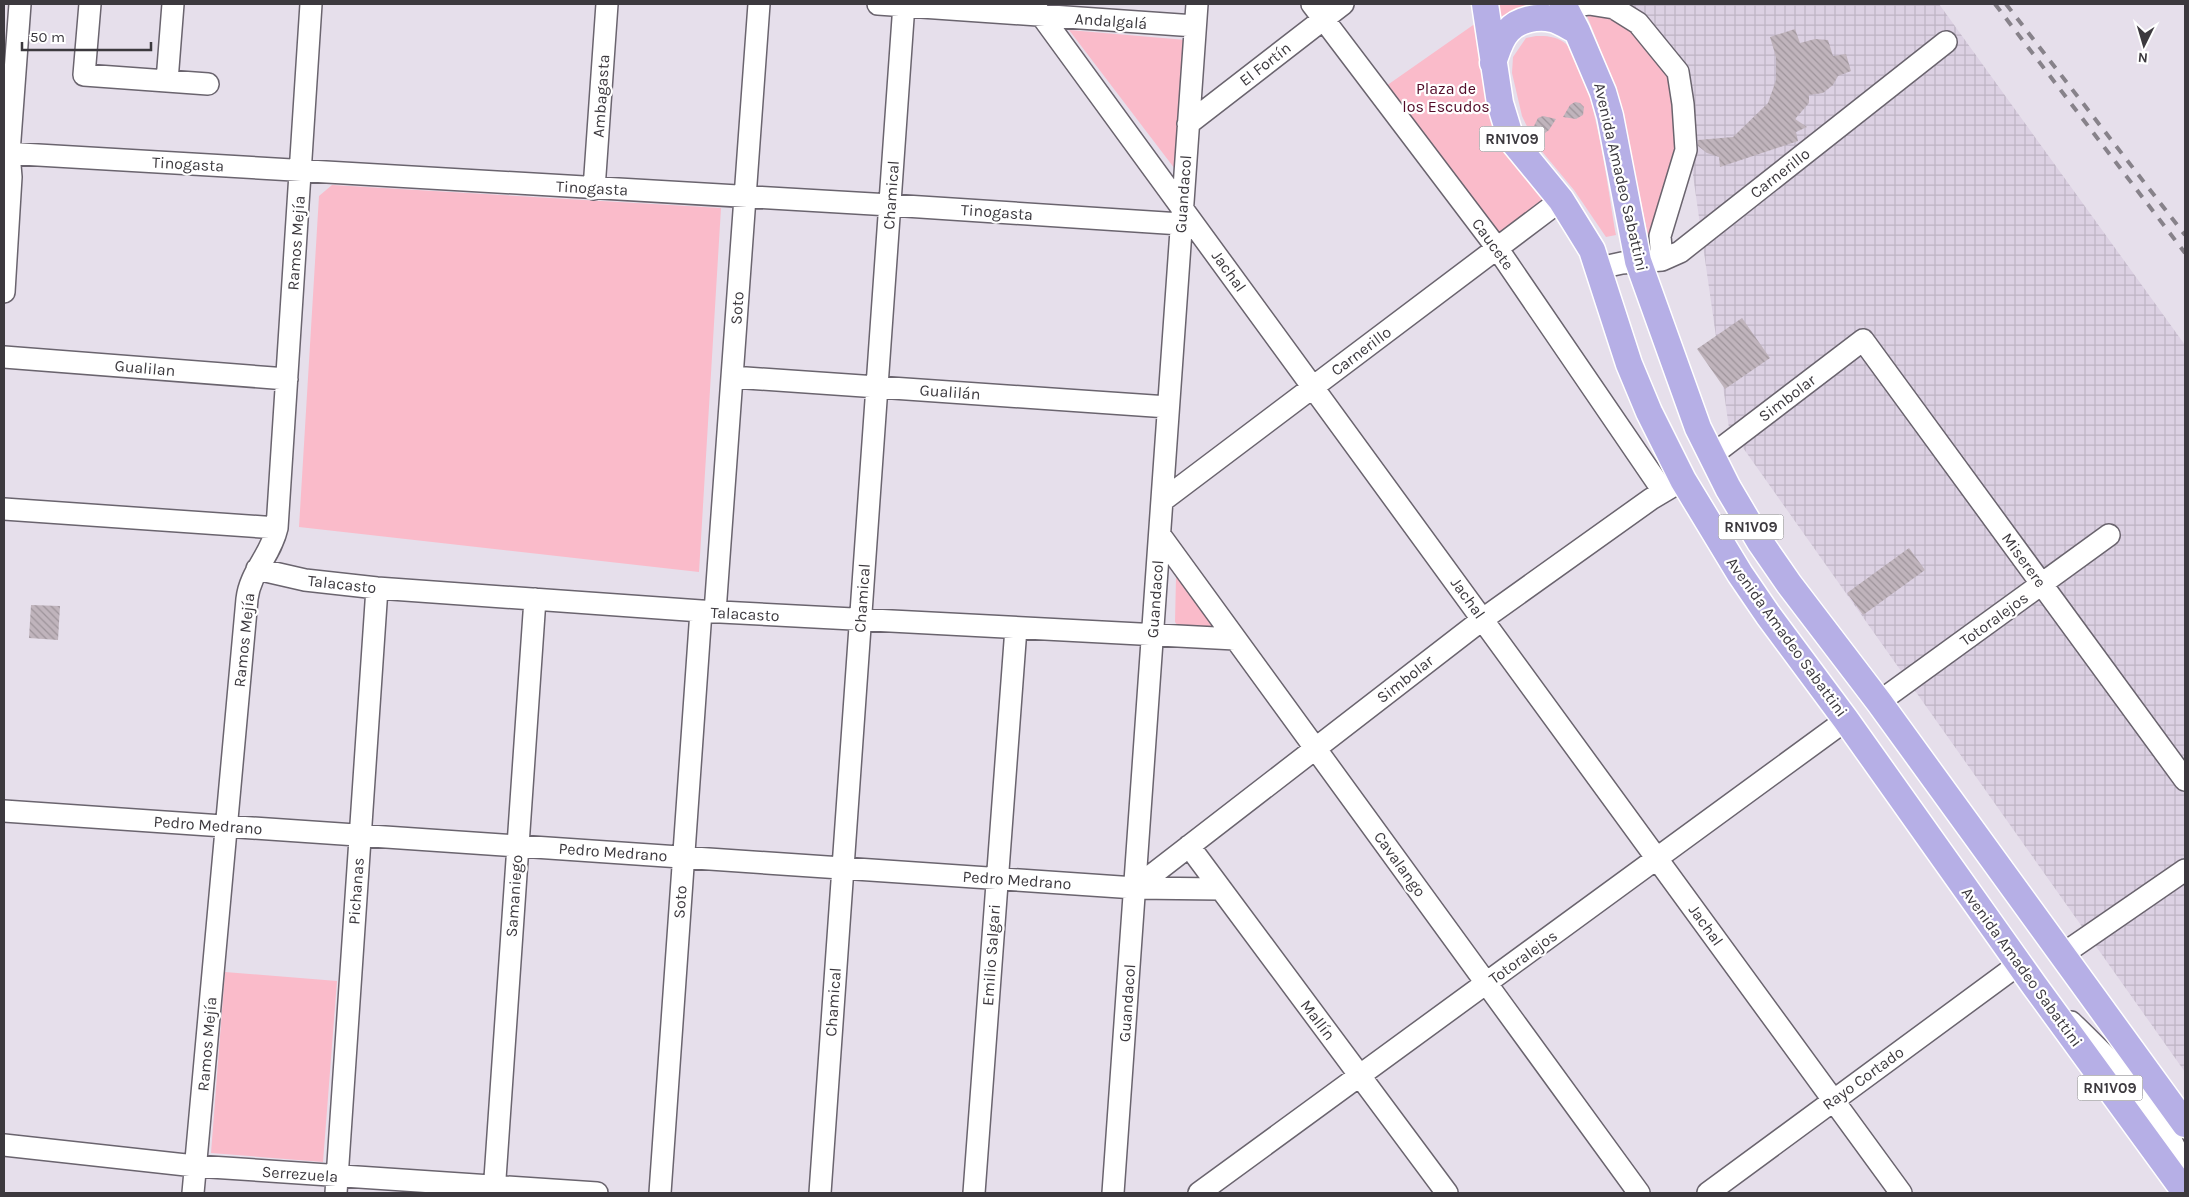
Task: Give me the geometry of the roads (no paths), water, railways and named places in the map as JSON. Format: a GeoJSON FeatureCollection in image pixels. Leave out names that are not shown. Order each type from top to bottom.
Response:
{"type":"FeatureCollection","features":[{"type":"Feature","properties":{"kind":"main road","name":"Avenida Amadeo Sabattini"},"geometry":{"type":"LineString","coordinates":[[1485,4],[1500,104],[1511,139],[1561,200],[1592,250],[1629,364],[1673,486],[1740,574],[1846,720],[2026,974],[2185,1192]]}},
{"type":"Feature","properties":{"kind":"main road","name":"Avenida Amadeo Sabattini"},"geometry":{"type":"LineString","coordinates":[[1564,5],[1596,71],[1650,260],[1688,403],[1710,456],[1760,542],[1789,584],[1879,702],[2185,1124]]}},
{"type":"Feature","properties":{"kind":"main road"},"geometry":{"type":"LineString","coordinates":[[1493,64],[1507,31],[1516,24],[1535,18],[1553,19],[1577,31]]}},
{"type":"Feature","properties":{"kind":"street"},"geometry":{"type":"LineString","coordinates":[[4,292],[11,177],[7,153],[20,4]]}},
{"type":"Feature","properties":{"kind":"street"},"geometry":{"type":"LineString","coordinates":[[90,4],[84,75],[208,84]]}},
{"type":"Feature","properties":{"kind":"street"},"geometry":{"type":"LineString","coordinates":[[167,81],[173,4]]}},
{"type":"Feature","properties":{"kind":"street","name":"Ramos Mejía"},"geometry":{"type":"LineString","coordinates":[[193,1193],[248,588],[257,569],[268,554],[277,528],[311,4]]}},
{"type":"Feature","properties":{"kind":"street","name":"Ambagasta"},"geometry":{"type":"LineString","coordinates":[[594,189],[607,4]]}},
{"type":"Feature","properties":{"kind":"street","name":"Soto"},"geometry":{"type":"LineString","coordinates":[[660,1193],[683,857],[732,377],[759,4]]}},
{"type":"Feature","properties":{"kind":"street","name":"Andalgalá"},"geometry":{"type":"LineString","coordinates":[[878,4],[1038,10],[1195,26]]}},
{"type":"Feature","properties":{"kind":"street","name":"Guandacol"},"geometry":{"type":"LineString","coordinates":[[1113,1193],[1196,4]]}},
{"type":"Feature","properties":{"kind":"street","name":"El Fortín"},"geometry":{"type":"LineString","coordinates":[[1188,124],[1318,11],[1343,4]]}},
{"type":"Feature","properties":{"kind":"street"},"geometry":{"type":"LineString","coordinates":[[1564,5],[1589,4],[1614,8],[1638,23],[1678,72],[1683,104],[1686,150],[1660,236],[1650,260]]}},
{"type":"Feature","properties":{"kind":"street","name":"Chamical"},"geometry":{"type":"LineString","coordinates":[[820,1193],[904,5]]}},
{"type":"Feature","properties":{"kind":"street","name":"Jachal"},"geometry":{"type":"LineString","coordinates":[[1038,10],[1182,216],[1314,387],[1901,1193]]}},
{"type":"Feature","properties":{"kind":"street","name":"Caucete"},"geometry":{"type":"LineString","coordinates":[[1318,11],[1497,248],[1673,486]]}},
{"type":"Feature","properties":{"kind":"street","name":"Carnerillo"},"geometry":{"type":"LineString","coordinates":[[1599,268],[1650,260],[1680,252],[1946,42]]}},
{"type":"Feature","properties":{"kind":"street","name":"Tinogasta"},"geometry":{"type":"LineString","coordinates":[[7,153],[745,198],[1182,216]]}},
{"type":"Feature","properties":{"kind":"street","name":"Carnerillo"},"geometry":{"type":"LineString","coordinates":[[1162,501],[1561,200]]}},
{"type":"Feature","properties":{"kind":"street","name":"Simbolar"},"geometry":{"type":"LineString","coordinates":[[1710,456],[1863,340]]}},
{"type":"Feature","properties":{"kind":"street","name":"Miserere"},"geometry":{"type":"LineString","coordinates":[[1863,340],[2185,780]]}},
{"type":"Feature","properties":{"kind":"street","name":"Gualilan"},"geometry":{"type":"LineString","coordinates":[[4,357],[286,380]]}},
{"type":"Feature","properties":{"kind":"street","name":"Gualilán"},"geometry":{"type":"LineString","coordinates":[[732,377],[1168,407]]}},
{"type":"Feature","properties":{"kind":"street","name":"Simbolar"},"geometry":{"type":"LineString","coordinates":[[1135,888],[1483,619],[1673,486]]}},
{"type":"Feature","properties":{"kind":"street"},"geometry":{"type":"LineString","coordinates":[[4,509],[277,528]]}},
{"type":"Feature","properties":{"kind":"street","name":"Cavalango"},"geometry":{"type":"LineString","coordinates":[[1160,535],[1639,1193]]}},
{"type":"Feature","properties":{"kind":"street","name":"Totoralejos"},"geometry":{"type":"LineString","coordinates":[[1879,702],[2109,536]]}},
{"type":"Feature","properties":{"kind":"street","name":"Talacasto"},"geometry":{"type":"LineString","coordinates":[[257,569],[305,580],[377,588],[535,600],[708,612],[1236,639]]}},
{"type":"Feature","properties":{"kind":"street","name":"Pichanas"},"geometry":{"type":"LineString","coordinates":[[336,1185],[377,588]]}},
{"type":"Feature","properties":{"kind":"street","name":"Samaniego"},"geometry":{"type":"LineString","coordinates":[[494,1190],[535,600]]}},
{"type":"Feature","properties":{"kind":"street","name":"Emilio Salgari"},"geometry":{"type":"LineString","coordinates":[[974,1193],[1016,628]]}},
{"type":"Feature","properties":{"kind":"street","name":"Totoralejos"},"geometry":{"type":"LineString","coordinates":[[1199,1193],[1226,1186],[1359,1076],[1846,720]]}},
{"type":"Feature","properties":{"kind":"street","name":"Pedro Medrano"},"geometry":{"type":"LineString","coordinates":[[4,811],[1135,888],[1222,889]]}},
{"type":"Feature","properties":{"kind":"street","name":"Mallín"},"geometry":{"type":"LineString","coordinates":[[1189,846],[1446,1193]]}},
{"type":"Feature","properties":{"kind":"street"},"geometry":{"type":"LineString","coordinates":[[2063,954],[2185,870]]}},
{"type":"Feature","properties":{"kind":"street"},"geometry":{"type":"LineString","coordinates":[[2026,974],[2122,1072],[2168,1133],[2185,1176]]}},
{"type":"Feature","properties":{"kind":"street","name":"Rayo Cortado"},"geometry":{"type":"LineString","coordinates":[[1708,1193],[1833,1100],[2026,974]]}},
{"type":"Feature","properties":{"kind":"street","name":"Serrezuela"},"geometry":{"type":"LineString","coordinates":[[4,1145],[196,1166],[336,1185],[597,1193]]}},
{"type":"Feature","properties":{"kind":"railway"},"geometry":{"type":"LineString","coordinates":[[1995,4],[2185,253]]}},
{"type":"Feature","properties":{"kind":"railway"},"geometry":{"type":"LineString","coordinates":[[2006,4],[2185,235]]}},
{"type":"Feature","properties":{"kind":"park label","name":"Plaza de los Escudos"},"geometry":{"type":"Point","coordinates":[1446,97]}}]}
